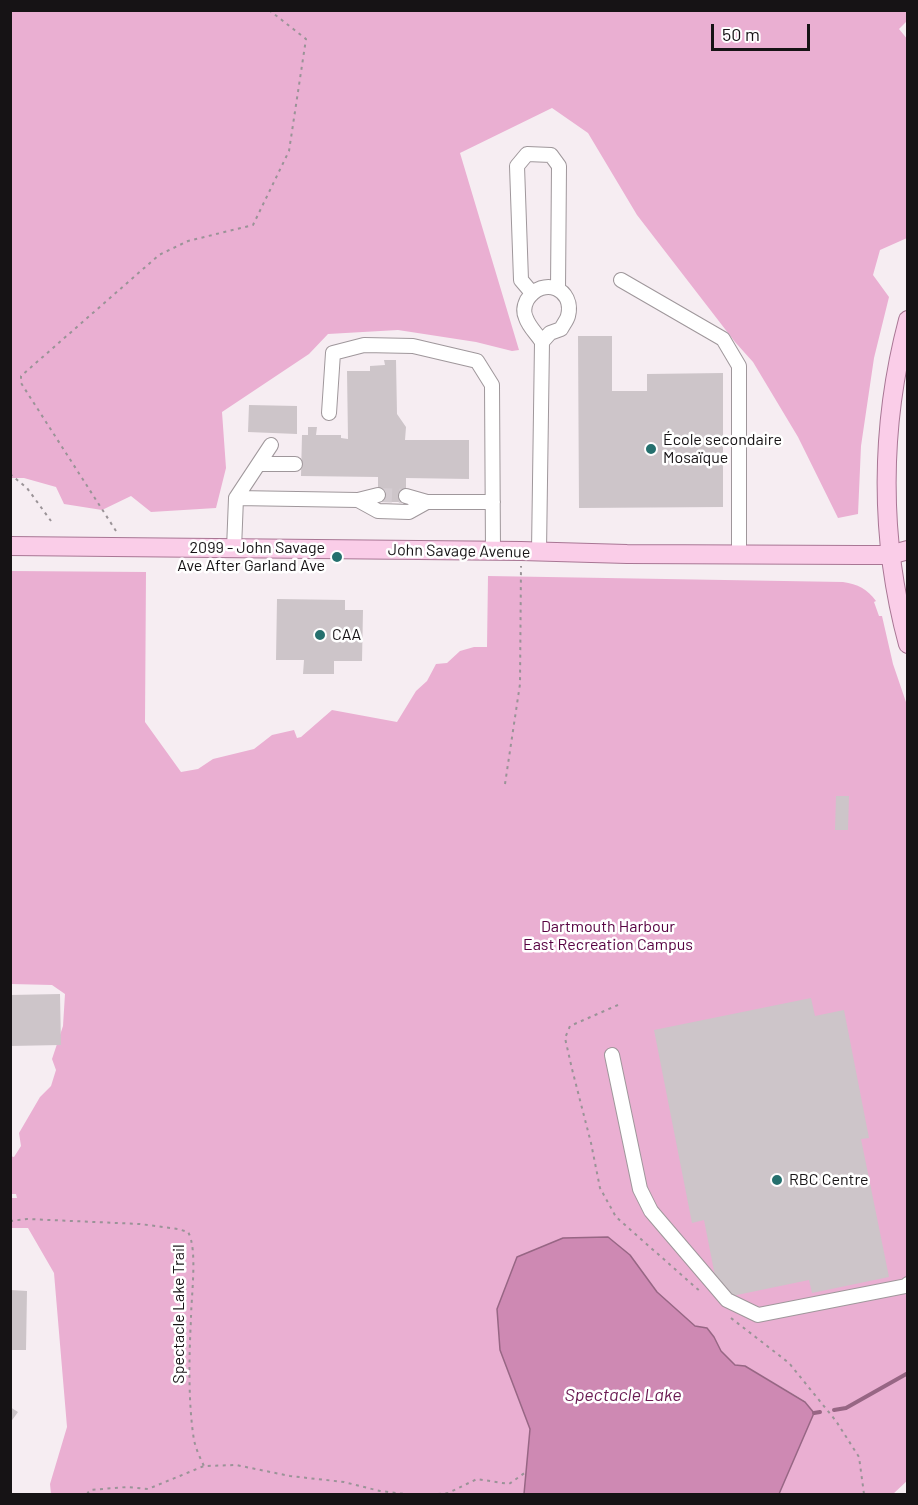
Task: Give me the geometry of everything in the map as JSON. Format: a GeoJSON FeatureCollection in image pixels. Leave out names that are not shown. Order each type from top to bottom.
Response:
{"type":"FeatureCollection","features":[{"type":"Feature","properties":{"kind":"main road"},"geometry":{"type":"LineString","coordinates":[[908,320],[890,408],[887,451],[887,521],[899,553],[898,602],[908,644]]}},
{"type":"Feature","properties":{"kind":"main road","name":"John Savage Avenue"},"geometry":{"type":"LineString","coordinates":[[10,546],[739,555],[899,553]]}},
{"type":"Feature","properties":{"kind":"lane"},"geometry":{"type":"LineString","coordinates":[[532,293],[521,280],[518,166],[527,154],[551,155],[559,166],[558,289]]}},
{"type":"Feature","properties":{"kind":"lane"},"geometry":{"type":"LineString","coordinates":[[621,280],[723,339],[739,366],[739,555]]}},
{"type":"Feature","properties":{"kind":"lane"},"geometry":{"type":"LineString","coordinates":[[539,552],[542,342],[525,316],[524,305],[532,293],[539,288],[549,286],[564,294],[569,305],[568,317],[561,329],[550,333],[542,342]]}},
{"type":"Feature","properties":{"kind":"lane"},"geometry":{"type":"LineString","coordinates":[[329,413],[333,353],[364,345],[413,346],[477,361],[492,385],[493,551]]}},
{"type":"Feature","properties":{"kind":"lane"},"geometry":{"type":"LineString","coordinates":[[234,549],[236,498],[271,445]]}},
{"type":"Feature","properties":{"kind":"lane"},"geometry":{"type":"LineString","coordinates":[[259,464],[295,464]]}},
{"type":"Feature","properties":{"kind":"lane"},"geometry":{"type":"LineString","coordinates":[[236,498],[358,500],[378,495]]}},
{"type":"Feature","properties":{"kind":"lane"},"geometry":{"type":"LineString","coordinates":[[406,496],[427,502],[494,502]]}},
{"type":"Feature","properties":{"kind":"lane"},"geometry":{"type":"LineString","coordinates":[[358,500],[378,511],[409,512],[427,502]]}},
{"type":"Feature","properties":{"kind":"lane"},"geometry":{"type":"LineString","coordinates":[[612,1055],[640,1189],[644,1198],[651,1211],[727,1300],[758,1314],[908,1284]]}},
{"type":"Feature","properties":{"kind":"path"},"geometry":{"type":"LineString","coordinates":[[126,547],[21,383],[21,376],[159,255],[188,242],[253,225],[290,151],[306,39],[269,10]]}},
{"type":"Feature","properties":{"kind":"path"},"geometry":{"type":"LineString","coordinates":[[10,474],[27,488],[51,521]]}},
{"type":"Feature","properties":{"kind":"path"},"geometry":{"type":"LineString","coordinates":[[506,784],[520,684],[520,551]]}},
{"type":"Feature","properties":{"kind":"path","name":"Spectacle Lake Trail"},"geometry":{"type":"LineString","coordinates":[[10,1221],[27,1219],[140,1224],[188,1232],[192,1239],[193,1255],[190,1389],[194,1442],[204,1466]]}},
{"type":"Feature","properties":{"kind":"path"},"geometry":{"type":"LineString","coordinates":[[87,1494],[90,1490],[127,1487],[148,1489],[204,1466],[236,1465],[290,1476],[344,1482],[380,1493],[405,1494]]}},
{"type":"Feature","properties":{"kind":"path"},"geometry":{"type":"LineString","coordinates":[[438,1494],[448,1493],[477,1479],[509,1484],[526,1472]]}},
{"type":"Feature","properties":{"kind":"green space"},"geometry":{"type":"Polygon","coordinates":[[[10,11],[907,11],[907,21],[899,29],[908,40],[907,238],[880,250],[873,275],[889,297],[874,358],[861,446],[858,514],[838,518],[798,437],[753,362],[637,215],[588,133],[552,108],[460,153],[519,350],[512,351],[476,342],[398,330],[328,334],[309,354],[222,412],[226,468],[216,508],[151,512],[131,496],[102,510],[64,504],[56,487],[24,478],[11,478],[10,11]]]}},
{"type":"Feature","properties":{"kind":"green space","name":"Dartmouth Harbour East Recreation Campus"},"geometry":{"type":"Polygon","coordinates":[[[11,571],[146,572],[145,722],[181,772],[198,769],[213,759],[254,749],[272,735],[294,730],[297,738],[301,737],[332,710],[397,722],[416,691],[427,681],[436,664],[447,663],[460,651],[474,647],[487,647],[488,576],[843,582],[858,586],[869,593],[876,601],[874,602],[879,616],[882,616],[893,664],[908,708],[908,1480],[893,1494],[779,1494],[814,1413],[805,1401],[745,1366],[735,1365],[721,1351],[707,1328],[695,1326],[657,1292],[630,1255],[608,1237],[563,1238],[517,1257],[497,1309],[500,1350],[530,1429],[524,1494],[51,1494],[50,1484],[67,1427],[54,1273],[28,1228],[11,1228],[11,1198],[17,1198],[16,1194],[11,1194],[10,1156],[14,1157],[21,1146],[19,1133],[40,1097],[51,1086],[56,1070],[52,1059],[63,1026],[65,994],[52,985],[11,984],[11,571]]]}},
{"type":"Feature","properties":{"kind":"water","name":"Spectacle Lake"},"geometry":{"type":"Polygon","coordinates":[[[608,1237],[630,1255],[657,1292],[695,1326],[707,1328],[721,1351],[735,1365],[745,1366],[805,1402],[814,1413],[779,1494],[524,1494],[530,1429],[500,1350],[497,1309],[517,1257],[563,1238],[608,1237]]]}},
{"type":"Feature","properties":{"kind":"building","name":"École secondaire Mosaïque"},"geometry":{"type":"Polygon","coordinates":[[[578,336],[612,336],[612,391],[647,391],[647,374],[723,373],[723,507],[579,508],[578,336]]]}},
{"type":"Feature","properties":{"kind":"building"},"geometry":{"type":"Polygon","coordinates":[[[384,360],[396,360],[397,414],[406,427],[405,440],[469,440],[469,479],[406,478],[406,502],[378,502],[378,477],[301,476],[302,435],[308,435],[308,427],[317,427],[316,435],[341,435],[341,438],[348,439],[347,371],[370,371],[370,366],[385,365],[384,360]]]}},
{"type":"Feature","properties":{"kind":"building"},"geometry":{"type":"Polygon","coordinates":[[[249,405],[297,406],[297,434],[248,432],[249,405]]]}},
{"type":"Feature","properties":{"kind":"building","name":"CAA"},"geometry":{"type":"Polygon","coordinates":[[[277,599],[345,600],[345,610],[363,610],[362,661],[334,661],[334,674],[303,674],[304,660],[276,660],[277,599]]]}},
{"type":"Feature","properties":{"kind":"building"},"geometry":{"type":"Polygon","coordinates":[[[836,796],[849,796],[848,830],[835,830],[836,796]]]}},
{"type":"Feature","properties":{"kind":"building"},"geometry":{"type":"Polygon","coordinates":[[[60,994],[61,1045],[10,1046],[10,995],[60,994]]]}},
{"type":"Feature","properties":{"kind":"building","name":"RBC Centre"},"geometry":{"type":"Polygon","coordinates":[[[811,998],[815,1016],[844,1010],[869,1138],[861,1139],[889,1277],[812,1293],[809,1280],[732,1296],[717,1286],[704,1220],[692,1223],[654,1030],[811,998]]]}},
{"type":"Feature","properties":{"kind":"building"},"geometry":{"type":"Polygon","coordinates":[[[10,1290],[27,1291],[26,1350],[10,1350],[10,1290]]]}},
{"type":"Feature","properties":{"kind":"building"},"geometry":{"type":"Polygon","coordinates":[[[10,1407],[18,1412],[10,1423],[10,1407]]]}},
{"type":"Feature","properties":{"kind":"waterway"},"geometry":{"type":"LineString","coordinates":[[834,1410],[846,1408],[908,1373]]}},
{"type":"Feature","properties":{"kind":"waterway"},"geometry":{"type":"LineString","coordinates":[[814,1413],[820,1412]]}},
{"type":"Feature","properties":{"kind":"tunnel"},"geometry":{"type":"LineString","coordinates":[[378,495],[406,496]]}},
{"type":"Feature","properties":{"kind":"place","name":"École secondaire Mosaïque"},"geometry":{"type":"Point","coordinates":[651,449]}},
{"type":"Feature","properties":{"kind":"place","name":"2099 - John Savage Ave After Garland Ave"},"geometry":{"type":"Point","coordinates":[337,557]}},
{"type":"Feature","properties":{"kind":"place","name":"CAA"},"geometry":{"type":"Point","coordinates":[320,635]}},
{"type":"Feature","properties":{"kind":"place","name":"RBC Centre"},"geometry":{"type":"Point","coordinates":[777,1180]}}]}
